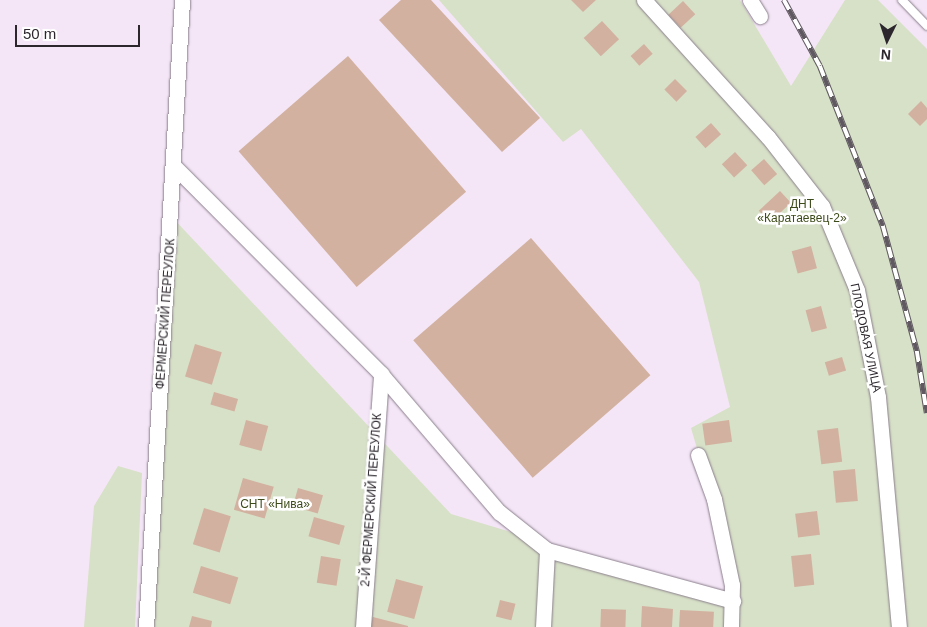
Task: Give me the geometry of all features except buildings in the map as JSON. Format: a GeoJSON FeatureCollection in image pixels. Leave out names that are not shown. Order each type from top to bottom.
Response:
{"type":"FeatureCollection","features":[{"type":"Feature","properties":{"kind":"street","name":"ФЕРМЕРСКИЙ ПЕРЕУЛОК"},"geometry":{"type":"LineString","coordinates":[[146,627],[175,167],[182,0]]}},
{"type":"Feature","properties":{"kind":"street","name":"ПЛОДОВАЯ УЛИЦА"},"geometry":{"type":"LineString","coordinates":[[644,0],[768,137],[822,206],[857,290],[878,397],[899,627]]}},
{"type":"Feature","properties":{"kind":"street"},"geometry":{"type":"LineString","coordinates":[[750,0],[760,16]]}},
{"type":"Feature","properties":{"kind":"street"},"geometry":{"type":"LineString","coordinates":[[175,167],[381,374],[498,512],[547,550],[733,601]]}},
{"type":"Feature","properties":{"kind":"street","name":"2-Й ФЕРМЕРСКИЙ ПЕРЕУЛОК"},"geometry":{"type":"LineString","coordinates":[[363,627],[381,374]]}},
{"type":"Feature","properties":{"kind":"street"},"geometry":{"type":"LineString","coordinates":[[698,455],[714,499],[733,601],[731,627]]}},
{"type":"Feature","properties":{"kind":"street"},"geometry":{"type":"LineString","coordinates":[[543,627],[547,550]]}},
{"type":"Feature","properties":{"kind":"lane"},"geometry":{"type":"LineString","coordinates":[[902,0],[927,26]]}},
{"type":"Feature","properties":{"kind":"green space","name":"ДНТ «Каратаевец-2»"},"geometry":{"type":"Polygon","coordinates":[[[439,0],[740,0],[791,86],[845,0],[878,0],[927,49],[927,627],[147,627],[171,216],[451,514],[742,602],[691,428],[730,407],[699,282],[581,129],[563,142],[439,0]]]}},
{"type":"Feature","properties":{"kind":"green space"},"geometry":{"type":"Polygon","coordinates":[[[118,466],[142,473],[135,627],[84,627],[94,506],[118,466]]]}},
{"type":"Feature","properties":{"kind":"railway"},"geometry":{"type":"LineString","coordinates":[[784,0],[820,66],[883,226],[917,351],[927,413]]}},
{"type":"Feature","properties":{"kind":"park label","name":"СНТ «Нива»"},"geometry":{"type":"Point","coordinates":[275,505]}}]}
